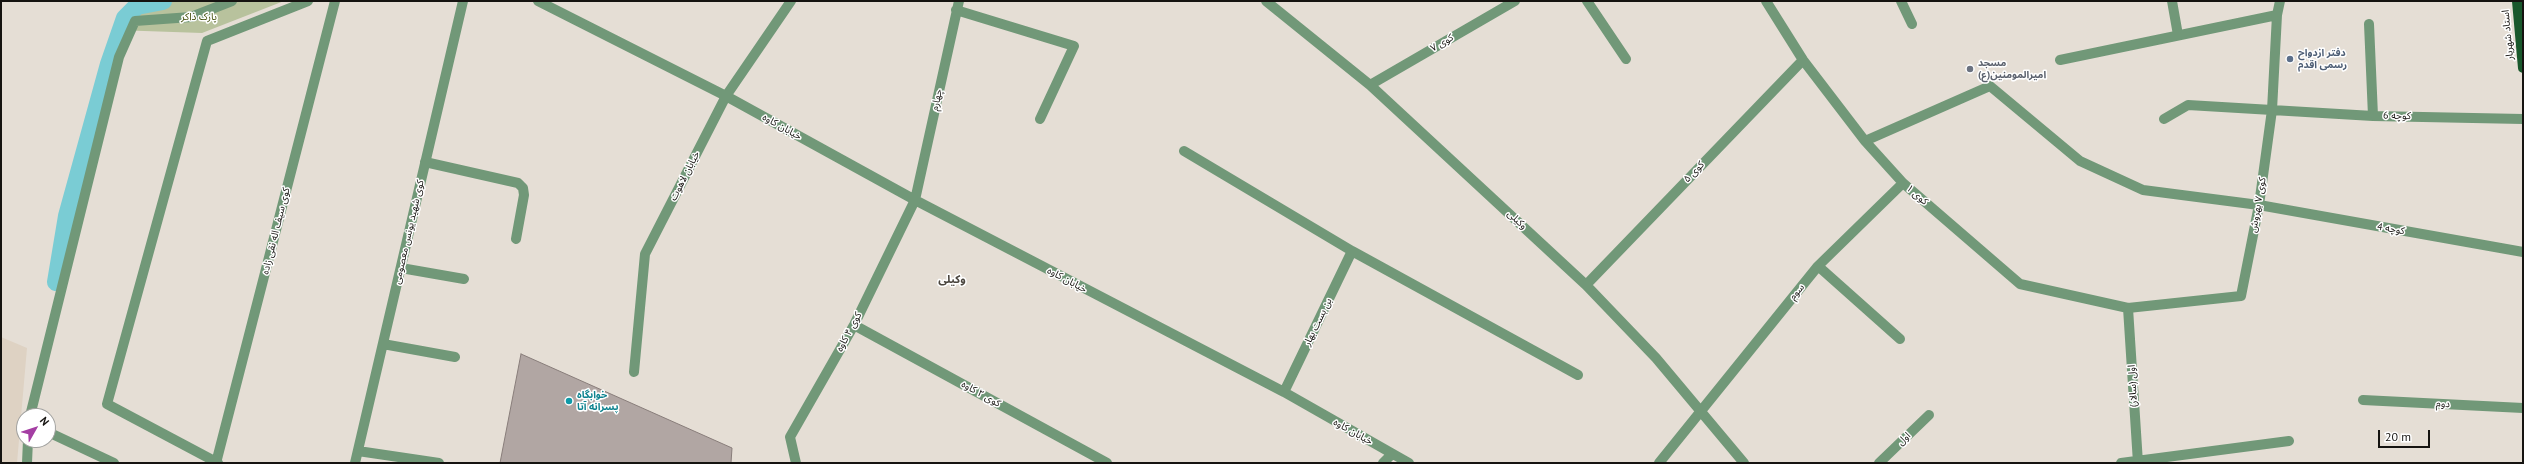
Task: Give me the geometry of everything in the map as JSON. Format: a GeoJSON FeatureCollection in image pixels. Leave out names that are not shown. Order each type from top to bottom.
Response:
{"type":"FeatureCollection","features":[{"type":"Feature","properties":{"kind":"main road","name":"استاد شهریار"},"geometry":{"type":"LineString","coordinates":[[2517,1],[2523,68]]}},
{"type":"Feature","properties":{"kind":"street"},"geometry":{"type":"LineString","coordinates":[[32,408],[119,58],[135,21],[191,17],[232,1]]}},
{"type":"Feature","properties":{"kind":"street"},"geometry":{"type":"LineString","coordinates":[[216,463],[107,404],[207,41],[308,1]]}},
{"type":"Feature","properties":{"kind":"street","name":"کوی سیف اله نقی زاده"},"geometry":{"type":"LineString","coordinates":[[216,463],[335,1]]}},
{"type":"Feature","properties":{"kind":"street","name":"کوی شهید یونس معصومی"},"geometry":{"type":"LineString","coordinates":[[355,463],[463,1]]}},
{"type":"Feature","properties":{"kind":"street","name":"خیابان کاوه"},"geometry":{"type":"LineString","coordinates":[[538,1],[726,96],[915,200],[1284,392],[1409,463]]}},
{"type":"Feature","properties":{"kind":"street","name":"خیابان لاهوت"},"geometry":{"type":"LineString","coordinates":[[634,372],[645,254],[726,96],[791,1]]}},
{"type":"Feature","properties":{"kind":"street","name":"وکیلی"},"geometry":{"type":"LineString","coordinates":[[1266,1],[1370,86],[1586,285],[1656,358],[1702,411],[1744,463]]}},
{"type":"Feature","properties":{"kind":"street","name":"کوی ۷"},"geometry":{"type":"LineString","coordinates":[[1370,86],[1515,1]]}},
{"type":"Feature","properties":{"kind":"street"},"geometry":{"type":"LineString","coordinates":[[1587,1],[1626,59]]}},
{"type":"Feature","properties":{"kind":"street","name":"کوی ۱"},"geometry":{"type":"LineString","coordinates":[[1766,1],[1803,60],[1865,141],[1903,183],[2020,284],[2128,308]]}},
{"type":"Feature","properties":{"kind":"street"},"geometry":{"type":"LineString","coordinates":[[1900,1],[1912,24]]}},
{"type":"Feature","properties":{"kind":"street"},"geometry":{"type":"LineString","coordinates":[[2172,1],[2178,36]]}},
{"type":"Feature","properties":{"kind":"street","name":"کوی ۷ بهروش"},"geometry":{"type":"LineString","coordinates":[[2128,308],[2241,296],[2259,205],[2272,110],[2277,16],[2280,1]]}},
{"type":"Feature","properties":{"kind":"street"},"geometry":{"type":"LineString","coordinates":[[958,6],[1074,46],[1040,119]]}},
{"type":"Feature","properties":{"kind":"street","name":"چهارم"},"geometry":{"type":"LineString","coordinates":[[915,200],[958,6]]}},
{"type":"Feature","properties":{"kind":"street"},"geometry":{"type":"LineString","coordinates":[[2060,60],[2277,16]]}},
{"type":"Feature","properties":{"kind":"street"},"geometry":{"type":"LineString","coordinates":[[2369,24],[2373,116]]}},
{"type":"Feature","properties":{"kind":"street","name":"کوی ۵"},"geometry":{"type":"LineString","coordinates":[[1586,285],[1803,60]]}},
{"type":"Feature","properties":{"kind":"street","name":"کوچه 4"},"geometry":{"type":"LineString","coordinates":[[1865,141],[1990,86],[2080,161],[2143,190],[2259,205],[2523,252]]}},
{"type":"Feature","properties":{"kind":"street","name":"کوچه 6"},"geometry":{"type":"LineString","coordinates":[[2164,119],[2188,105],[2373,116],[2523,119]]}},
{"type":"Feature","properties":{"kind":"street"},"geometry":{"type":"LineString","coordinates":[[1184,151],[1352,251],[1578,375]]}},
{"type":"Feature","properties":{"kind":"street"},"geometry":{"type":"LineString","coordinates":[[425,162],[518,183],[523,188],[524,195],[516,239]]}},
{"type":"Feature","properties":{"kind":"street","name":"سوم"},"geometry":{"type":"LineString","coordinates":[[1702,411],[1818,266],[1903,183]]}},
{"type":"Feature","properties":{"kind":"street","name":"کوی ۴ کاوه"},"geometry":{"type":"LineString","coordinates":[[796,463],[790,437],[854,325],[915,200]]}},
{"type":"Feature","properties":{"kind":"street","name":"بن بست بهار"},"geometry":{"type":"LineString","coordinates":[[1284,392],[1352,251]]}},
{"type":"Feature","properties":{"kind":"street"},"geometry":{"type":"LineString","coordinates":[[1818,266],[1900,339]]}},
{"type":"Feature","properties":{"kind":"street"},"geometry":{"type":"LineString","coordinates":[[400,268],[464,279]]}},
{"type":"Feature","properties":{"kind":"street","name":"اول (سالار)"},"geometry":{"type":"LineString","coordinates":[[2128,308],[2138,462]]}},
{"type":"Feature","properties":{"kind":"street","name":"کوی ۲ کاوه"},"geometry":{"type":"LineString","coordinates":[[854,325],[1107,463]]}},
{"type":"Feature","properties":{"kind":"street"},"geometry":{"type":"LineString","coordinates":[[383,344],[455,357]]}},
{"type":"Feature","properties":{"kind":"street","name":"دوم"},"geometry":{"type":"LineString","coordinates":[[2363,400],[2523,408]]}},
{"type":"Feature","properties":{"kind":"street"},"geometry":{"type":"LineString","coordinates":[[1659,463],[1702,411]]}},
{"type":"Feature","properties":{"kind":"street","name":"اول"},"geometry":{"type":"LineString","coordinates":[[1879,463],[1929,415]]}},
{"type":"Feature","properties":{"kind":"street"},"geometry":{"type":"LineString","coordinates":[[56,436],[114,463]]}},
{"type":"Feature","properties":{"kind":"street"},"geometry":{"type":"LineString","coordinates":[[2121,463],[2138,462],[2289,441]]}},
{"type":"Feature","properties":{"kind":"street"},"geometry":{"type":"LineString","coordinates":[[27,463],[28,448]]}},
{"type":"Feature","properties":{"kind":"street"},"geometry":{"type":"LineString","coordinates":[[358,451],[439,463]]}},
{"type":"Feature","properties":{"kind":"street"},"geometry":{"type":"LineString","coordinates":[[1383,463],[1392,454]]}},
{"type":"Feature","properties":{"kind":"shaded area"},"geometry":{"type":"Polygon","coordinates":[[[1,337],[27,348],[22,408],[16,408],[16,448],[18,448],[17,463],[1,463],[1,337]]]}},
{"type":"Feature","properties":{"kind":"green space","name":"پارک ذاکر"},"geometry":{"type":"Polygon","coordinates":[[[134,1],[284,1],[202,33],[115,30],[134,1]]]}},
{"type":"Feature","properties":{"kind":"building","name":"خوابگاه پسرانه آتا"},"geometry":{"type":"Polygon","coordinates":[[[521,354],[732,448],[731,463],[500,463],[521,354]]]}},
{"type":"Feature","properties":{"kind":"waterway"},"geometry":{"type":"LineString","coordinates":[[56,282],[67,216],[109,64],[125,18],[137,6],[163,1]]}},
{"type":"Feature","properties":{"kind":"place","name":"دفتر ازدواح رسمی اقدم"},"geometry":{"type":"Point","coordinates":[2290,59]}},
{"type":"Feature","properties":{"kind":"place","name":"مسجد امیرالمومنین(ع)"},"geometry":{"type":"Point","coordinates":[1970,69]}},
{"type":"Feature","properties":{"kind":"place","name":"خوابگاه پسرانه آتا"},"geometry":{"type":"Point","coordinates":[569,401]}},
{"type":"Feature","properties":{"kind":"district","name":"وکیلی"},"geometry":{"type":"Point","coordinates":[952,280]}}]}
